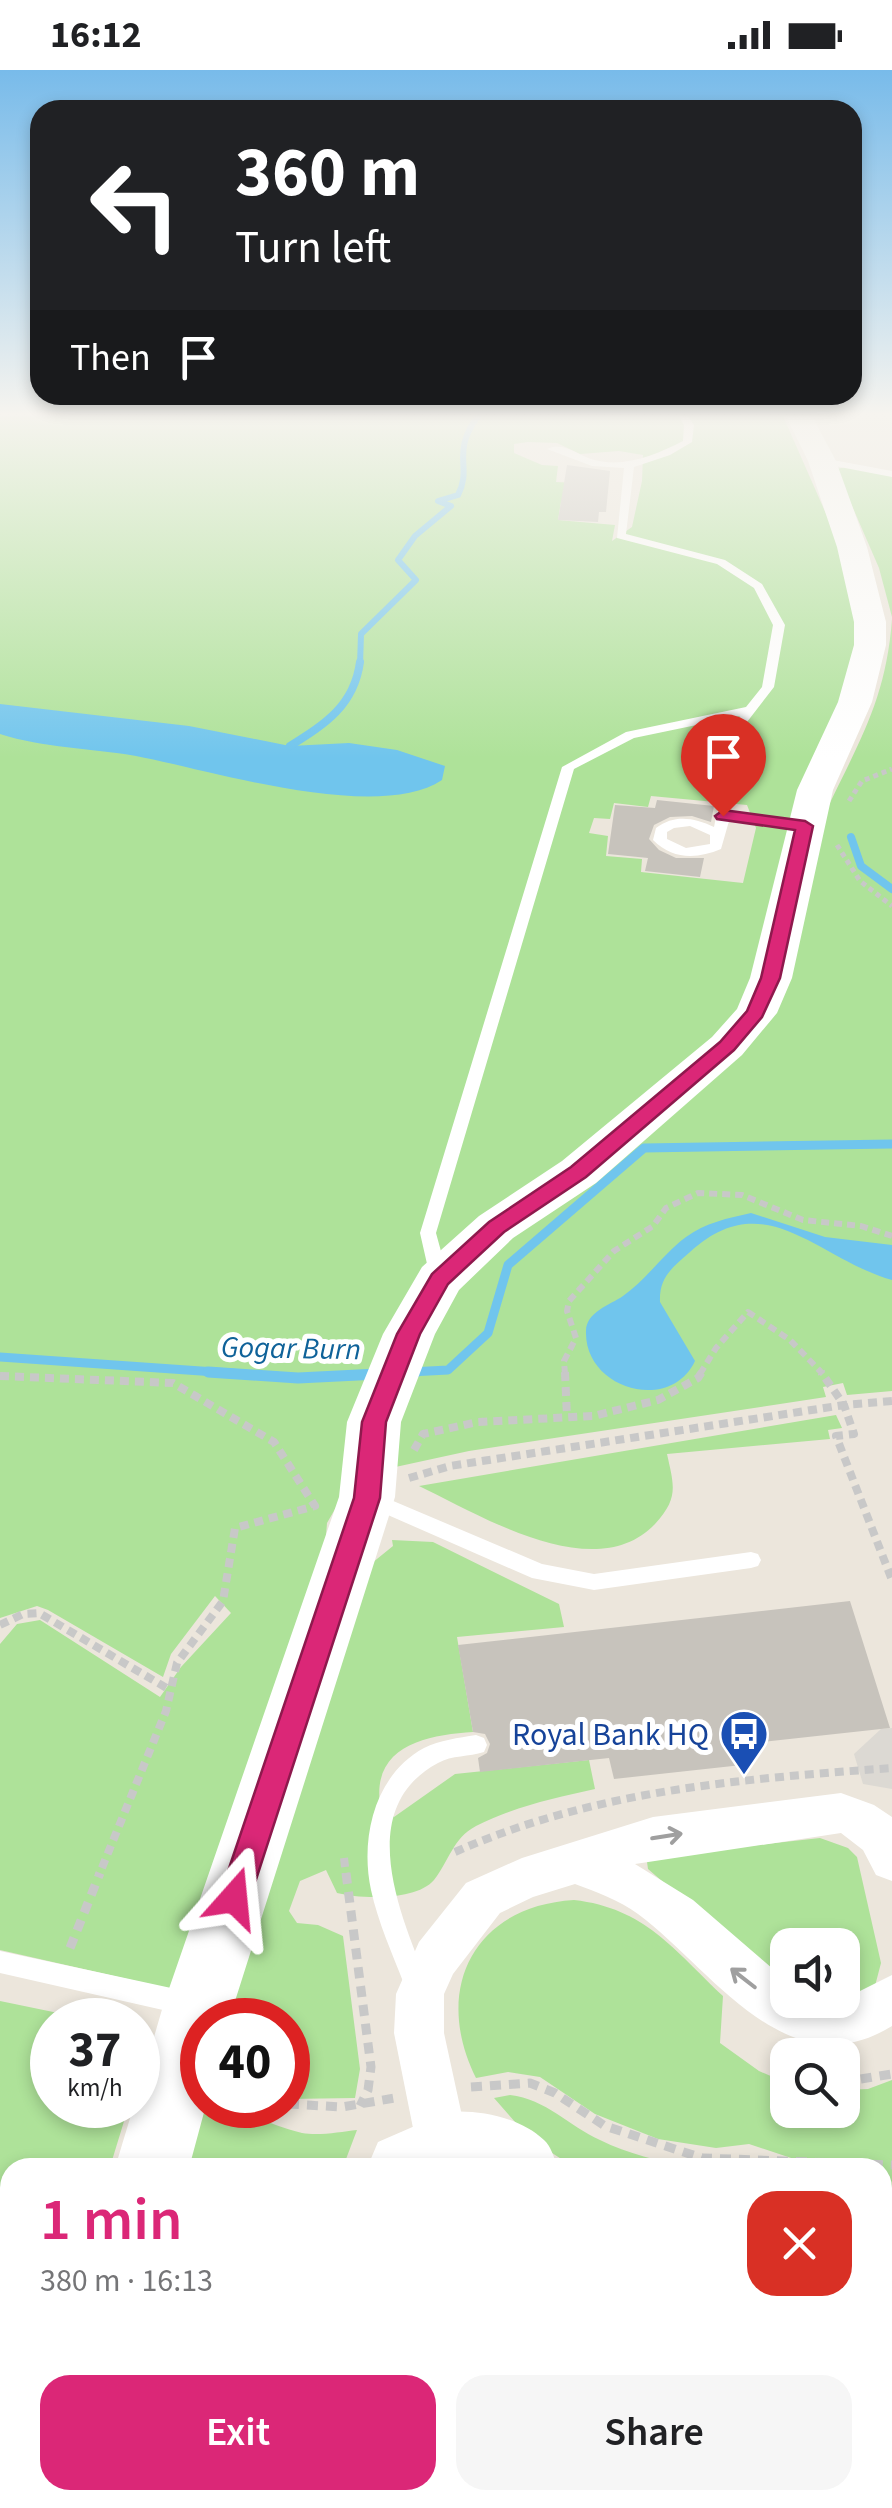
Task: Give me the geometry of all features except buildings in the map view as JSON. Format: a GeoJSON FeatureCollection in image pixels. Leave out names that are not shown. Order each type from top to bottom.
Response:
{"type":"FeatureCollection","features":[{"type":"Feature","properties":{"kind":"street"},"geometry":{"type":"LineString","coordinates":[[201,1998],[390,1487],[374,1422],[409,1334],[440,1279],[496,1227],[579,1172],[727,1046],[756,1013],[820,833],[827,760],[854,702],[870,645],[862,579],[845,530]]}},
{"type":"Feature","properties":{"kind":"street"},"geometry":{"type":"LineString","coordinates":[[502,2158],[483,2148],[425,2135],[418,2033],[420,1994],[436,1958],[483,1898],[522,1879],[653,1838],[841,1812],[870,1824],[890,1850],[892,1860]]}},
{"type":"Feature","properties":{"kind":"street"},"geometry":{"type":"LineString","coordinates":[[573,1862],[652,1896],[741,1977],[794,2013],[817,2021],[866,2018],[892,1999]]}},
{"type":"Feature","properties":{"kind":"street"},"geometry":{"type":"LineString","coordinates":[[155,2158],[180,2069]]}},
{"type":"Feature","properties":{"kind":"lane"},"geometry":{"type":"LineString","coordinates":[[623,530],[622,536],[722,562],[758,586],[779,625],[768,687],[741,722],[719,837]]}},
{"type":"Feature","properties":{"kind":"lane"},"geometry":{"type":"LineString","coordinates":[[440,1279],[428,1233],[568,767],[630,734],[750,710]]}},
{"type":"Feature","properties":{"kind":"lane"},"geometry":{"type":"LineString","coordinates":[[723,816],[820,833]]}},
{"type":"Feature","properties":{"kind":"lane"},"geometry":{"type":"LineString","coordinates":[[390,1487],[539,1572],[594,1582],[751,1560]]}},
{"type":"Feature","properties":{"kind":"lane"},"geometry":{"type":"LineString","coordinates":[[420,1994],[385,1901],[375,1849],[389,1802],[401,1781],[437,1753],[476,1745]]}},
{"type":"Feature","properties":{"kind":"lane"},"geometry":{"type":"LineString","coordinates":[[0,1962],[180,2002]]}},
{"type":"Feature","properties":{"kind":"path"},"geometry":{"type":"LineString","coordinates":[[846,804],[862,781],[892,769]]}},
{"type":"Feature","properties":{"kind":"path"},"geometry":{"type":"LineString","coordinates":[[820,833],[850,869],[892,906]]}},
{"type":"Feature","properties":{"kind":"path"},"geometry":{"type":"LineString","coordinates":[[567,1417],[564,1361],[576,1338],[567,1311],[569,1302],[614,1250],[652,1226],[666,1208],[681,1198],[725,1192],[803,1220],[860,1226],[892,1236]]}},
{"type":"Feature","properties":{"kind":"path"},"geometry":{"type":"LineString","coordinates":[[390,1487],[424,1434],[434,1429],[636,1408],[680,1390],[708,1368],[716,1348],[748,1312],[800,1350],[833,1386],[844,1405],[854,1434],[836,1436],[892,1580]]}},
{"type":"Feature","properties":{"kind":"path"},"geometry":{"type":"LineString","coordinates":[[0,1376],[173,1383],[274,1442],[314,1506],[235,1528],[223,1601],[176,1663],[166,1712],[70,1948]]}},
{"type":"Feature","properties":{"kind":"path"},"geometry":{"type":"LineString","coordinates":[[390,1487],[450,1466],[844,1405],[892,1401]]}},
{"type":"Feature","properties":{"kind":"path"},"geometry":{"type":"LineString","coordinates":[[0,1626],[23,1614],[39,1613],[170,1690]]}},
{"type":"Feature","properties":{"kind":"path"},"geometry":{"type":"LineString","coordinates":[[344,1858],[371,2067],[368,2090],[359,2107]]}},
{"type":"Feature","properties":{"kind":"path"},"geometry":{"type":"LineString","coordinates":[[860,2079],[892,2074]]}},
{"type":"Feature","properties":{"kind":"path"},"geometry":{"type":"LineString","coordinates":[[310,2108],[359,2107],[425,2135],[530,2083],[554,2092],[605,2126],[689,2158]]}},
{"type":"Feature","properties":{"kind":"green space"},"geometry":{"type":"Polygon","coordinates":[[[0,530],[614,530],[612,541],[628,530],[833,530],[849,566],[859,659],[828,807],[878,695],[892,619],[892,1391],[847,1395],[843,1383],[823,1387],[826,1397],[469,1451],[354,1476],[327,1523],[324,1561],[351,1580],[393,1546],[392,1540],[433,1542],[559,1604],[564,1627],[457,1637],[473,1732],[438,1736],[394,1756],[380,1784],[380,1804],[394,1817],[455,1774],[589,1760],[595,1789],[519,1808],[476,1826],[457,1843],[434,1880],[415,1892],[373,1897],[337,1893],[326,1870],[300,1881],[289,1911],[297,1923],[318,1925],[343,1936],[360,2069],[355,2098],[310,2099],[310,1998],[211,1998],[0,1950],[0,1644],[17,1624],[40,1620],[160,1697],[181,1667],[231,1613],[215,1596],[171,1654],[163,1677],[37,1606],[0,1618],[0,530]],[[651,796],[648,807],[614,803],[610,819],[594,818],[589,833],[608,836],[606,856],[642,859],[641,872],[743,883],[756,828],[747,805],[651,796]]]}},
{"type":"Feature","properties":{"kind":"green space"},"geometry":{"type":"Polygon","coordinates":[[[862,530],[892,530],[892,617],[879,568],[862,530]]]}},
{"type":"Feature","properties":{"kind":"green space"},"geometry":{"type":"Polygon","coordinates":[[[836,1415],[842,1428],[828,1430],[830,1439],[667,1454],[673,1491],[663,1515],[630,1542],[601,1549],[537,1540],[419,1486],[836,1415]]]}},
{"type":"Feature","properties":{"kind":"green space"},"geometry":{"type":"Polygon","coordinates":[[[820,1838],[848,1848],[857,1857],[881,1963],[875,1986],[860,1992],[860,1928],[770,1928],[770,1974],[648,1869],[647,1862],[653,1857],[820,1838]]]}},
{"type":"Feature","properties":{"kind":"green space"},"geometry":{"type":"Polygon","coordinates":[[[574,1900],[620,1912],[657,1934],[723,1996],[720,2043],[770,2076],[770,2128],[860,2128],[860,2089],[892,2080],[892,2158],[791,2158],[749,2144],[716,2148],[658,2139],[595,2114],[540,2077],[508,2072],[476,2078],[463,2045],[461,1985],[471,1958],[487,1936],[510,1918],[539,1906],[574,1900]]]}},
{"type":"Feature","properties":{"kind":"green space"},"geometry":{"type":"Polygon","coordinates":[[[0,2001],[30,2007],[30,2128],[122,2128],[113,2158],[0,2158],[0,2001]]]}},
{"type":"Feature","properties":{"kind":"green space"},"geometry":{"type":"Polygon","coordinates":[[[494,2098],[523,2098],[611,2145],[652,2158],[560,2158],[530,2139],[494,2098]]]}},
{"type":"Feature","properties":{"kind":"green space"},"geometry":{"type":"Polygon","coordinates":[[[187,2128],[283,2128],[322,2134],[357,2130],[346,2158],[179,2158],[187,2128]]]}},
{"type":"Feature","properties":{"kind":"shaded area"},"geometry":{"type":"Polygon","coordinates":[[[892,1728],[892,1789],[863,1784],[854,1754],[881,1729],[892,1728]]]}},
{"type":"Feature","properties":{"kind":"water"},"geometry":{"type":"Polygon","coordinates":[[[0,704],[189,726],[290,746],[349,743],[397,750],[445,766],[442,780],[413,792],[336,795],[292,789],[136,756],[17,739],[0,734],[0,704]]]}},
{"type":"Feature","properties":{"kind":"water"},"geometry":{"type":"Polygon","coordinates":[[[751,1213],[825,1237],[892,1245],[892,1280],[791,1232],[743,1224],[717,1233],[690,1252],[664,1279],[660,1302],[695,1361],[683,1377],[667,1387],[630,1388],[599,1368],[589,1351],[586,1331],[594,1314],[632,1289],[693,1232],[751,1213]]]}},
{"type":"Feature","properties":{"kind":"waterway"},"geometry":{"type":"LineString","coordinates":[[360,665],[361,634],[416,580],[398,560],[422,530]]}},
{"type":"Feature","properties":{"kind":"waterway"},"geometry":{"type":"LineString","coordinates":[[290,746],[336,712],[351,691],[360,662]]}},
{"type":"Feature","properties":{"kind":"waterway"},"geometry":{"type":"LineString","coordinates":[[851,837],[861,866],[892,889]]}},
{"type":"Feature","properties":{"kind":"waterway","name":"Gogar Burn"},"geometry":{"type":"LineString","coordinates":[[416,1372],[410,1372],[448,1370],[488,1333],[508,1265],[644,1148],[892,1144]]}},
{"type":"Feature","properties":{"kind":"waterway","name":"Gogar Burn"},"geometry":{"type":"LineString","coordinates":[[0,1357],[244,1374]]}},
{"type":"Feature","properties":{"kind":"waterway","name":"Gogar Burn"},"geometry":{"type":"LineString","coordinates":[[208,1372],[298,1378],[378,1374],[374,1374]]}},
{"type":"Feature","properties":{"kind":"place","name":"Royal Bank HQ"},"geometry":{"type":"Point","coordinates":[744,1776]}},
{"type":"Feature","properties":{"kind":"route"},"geometry":{"type":"LineString","coordinates":[[234,1898],[367,1498],[374,1422],[409,1334],[440,1279],[496,1227],[579,1172],[727,1046],[756,1013],[771,978],[805,826],[723,816]]}}]}
